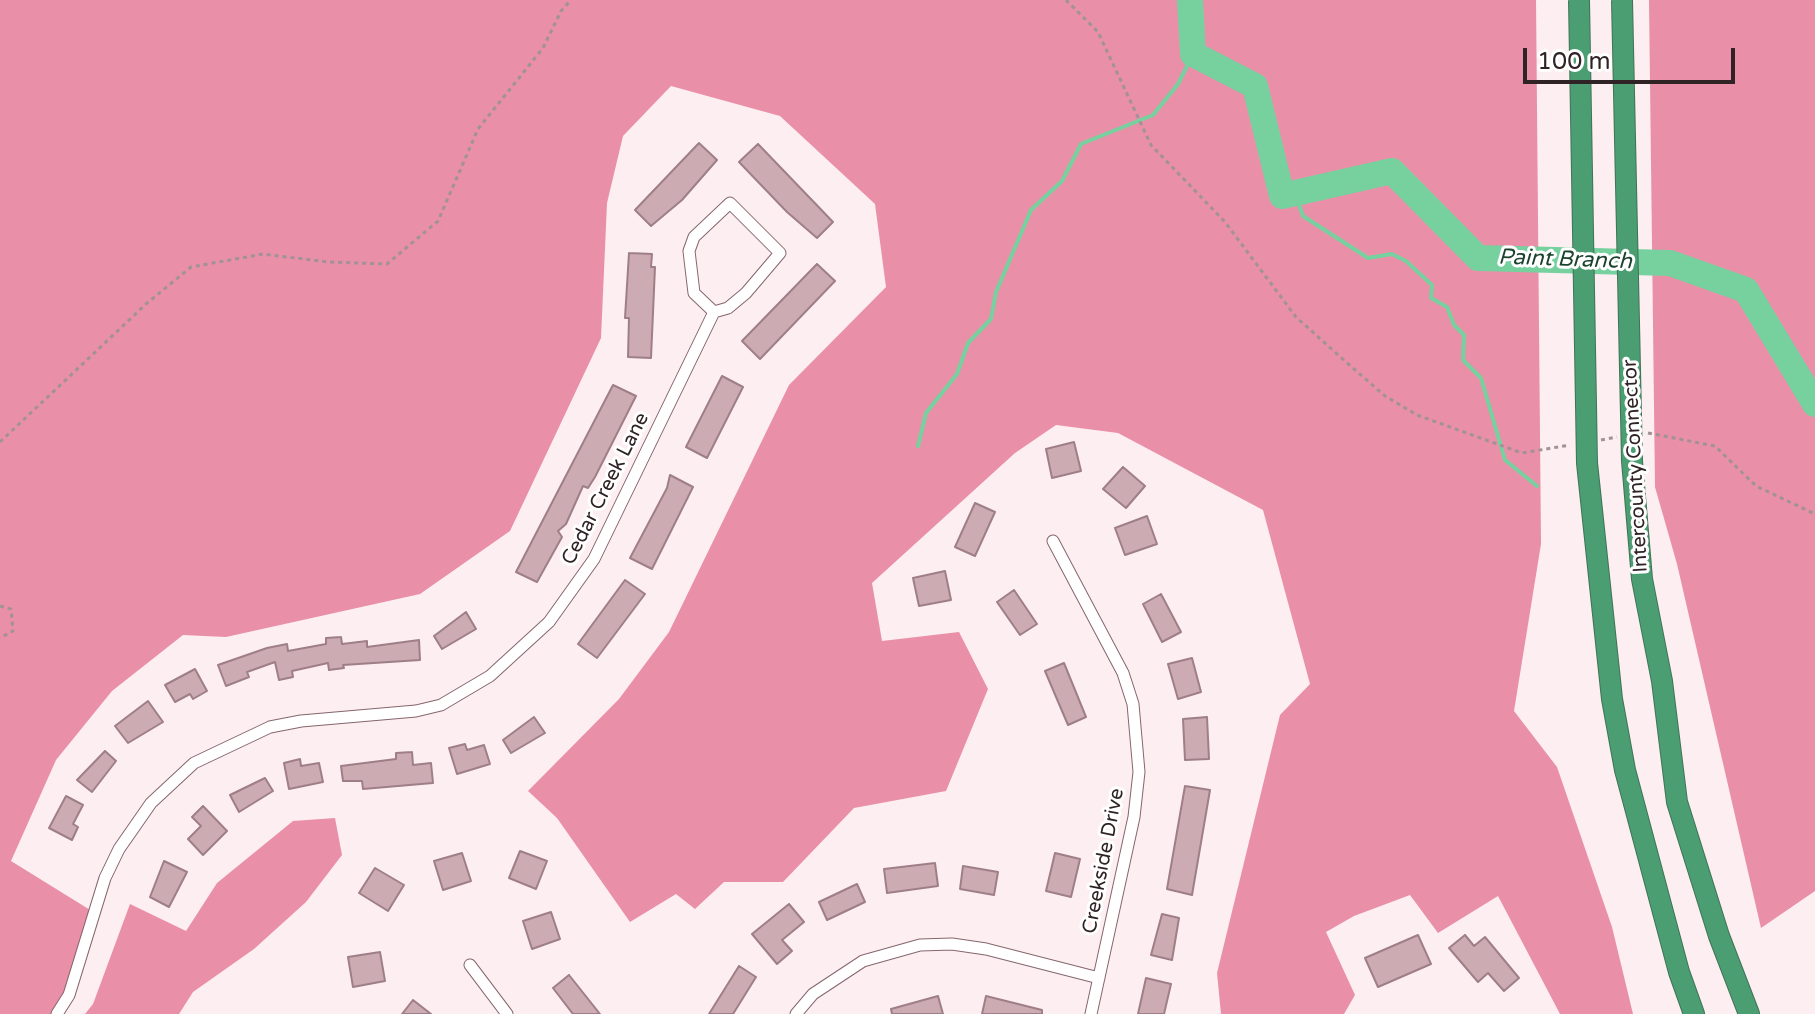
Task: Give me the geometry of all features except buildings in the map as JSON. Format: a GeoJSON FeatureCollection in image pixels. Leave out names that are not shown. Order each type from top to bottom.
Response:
{"type":"FeatureCollection","features":[{"type":"Feature","properties":{"kind":"highway"},"geometry":{"type":"LineString","coordinates":[[1579,0],[1587,463],[1612,699],[1625,770],[1679,972],[1694,1014]]}},
{"type":"Feature","properties":{"kind":"highway","name":"Intercounty Connector"},"geometry":{"type":"LineString","coordinates":[[1622,0],[1632,461],[1642,579],[1662,681],[1677,802],[1719,936],[1749,1014]]}},
{"type":"Feature","properties":{"kind":"street"},"geometry":{"type":"LineString","coordinates":[[730,203],[780,253],[746,293],[728,308],[714,312],[694,293],[689,251],[694,237],[730,203]]}},
{"type":"Feature","properties":{"kind":"street","name":"Cedar Creek Lane"},"geometry":{"type":"LineString","coordinates":[[57,1014],[69,995],[105,878],[119,849],[151,803],[194,763],[270,727],[301,721],[416,711],[441,705],[490,676],[549,622],[594,559],[714,312]]}},
{"type":"Feature","properties":{"kind":"street","name":"Creekside Drive"},"geometry":{"type":"LineString","coordinates":[[1053,541],[1123,673],[1133,704],[1139,772],[1134,817],[1091,1014]]}},
{"type":"Feature","properties":{"kind":"street"},"geometry":{"type":"LineString","coordinates":[[796,1014],[813,994],[863,961],[920,945],[986,949],[1099,978]]}},
{"type":"Feature","properties":{"kind":"street"},"geometry":{"type":"LineString","coordinates":[[470,965],[507,1014]]}},
{"type":"Feature","properties":{"kind":"path"},"geometry":{"type":"LineString","coordinates":[[0,442],[146,304],[191,267],[263,254],[328,262],[387,264],[438,221],[478,129],[543,48],[561,11],[571,0]]}},
{"type":"Feature","properties":{"kind":"path"},"geometry":{"type":"LineString","coordinates":[[1066,0],[1098,32],[1151,145],[1225,222],[1296,317],[1385,396],[1417,415],[1522,453],[1584,442]]}},
{"type":"Feature","properties":{"kind":"path"},"geometry":{"type":"LineString","coordinates":[[1646,432],[1715,446],[1756,486],[1815,514]]}},
{"type":"Feature","properties":{"kind":"path"},"geometry":{"type":"LineString","coordinates":[[1599,440],[1630,435]]}},
{"type":"Feature","properties":{"kind":"path"},"geometry":{"type":"LineString","coordinates":[[0,606],[11,609],[13,631],[0,638]]}},
{"type":"Feature","properties":{"kind":"shaded area"},"geometry":{"type":"Polygon","coordinates":[[[0,0],[1536,0],[1541,544],[1514,711],[1557,767],[1612,927],[1633,1014],[1560,1014],[1498,896],[1438,933],[1410,895],[1354,916],[1326,932],[1355,995],[1344,1014],[1221,1014],[1217,973],[1280,715],[1310,684],[1263,510],[1118,433],[1056,425],[1015,453],[872,583],[882,641],[959,632],[988,689],[946,791],[854,808],[783,882],[724,882],[695,909],[676,894],[630,922],[557,818],[528,791],[619,699],[669,632],[789,385],[886,287],[875,204],[780,116],[671,86],[623,136],[607,203],[601,338],[510,531],[420,594],[226,637],[183,635],[112,691],[56,760],[11,861],[95,913],[57,1014],[0,1014],[0,0]]]}},
{"type":"Feature","properties":{"kind":"shaded area"},"geometry":{"type":"Polygon","coordinates":[[[1649,0],[1815,0],[1815,891],[1761,928],[1677,564],[1655,487],[1649,0]]]}},
{"type":"Feature","properties":{"kind":"shaded area"},"geometry":{"type":"Polygon","coordinates":[[[335,818],[342,855],[306,902],[254,949],[193,992],[179,1014],[85,1014],[93,1004],[130,904],[186,931],[217,883],[293,821],[335,818]]]}},
{"type":"Feature","properties":{"kind":"waterway","name":"Paint Branch"},"geometry":{"type":"LineString","coordinates":[[1190,0],[1193,54],[1255,86],[1282,196],[1392,171],[1478,258],[1670,263],[1746,290],[1815,404]]}},
{"type":"Feature","properties":{"kind":"waterway"},"geometry":{"type":"LineString","coordinates":[[918,446],[926,413],[957,374],[968,343],[991,319],[996,292],[1031,210],[1062,181],[1081,144],[1153,115],[1178,84],[1193,54]]}},
{"type":"Feature","properties":{"kind":"waterway"},"geometry":{"type":"LineString","coordinates":[[1295,193],[1303,216],[1368,258],[1392,254],[1406,261],[1432,285],[1431,298],[1447,307],[1454,325],[1464,335],[1463,360],[1481,378],[1505,460],[1537,486]]}}]}
